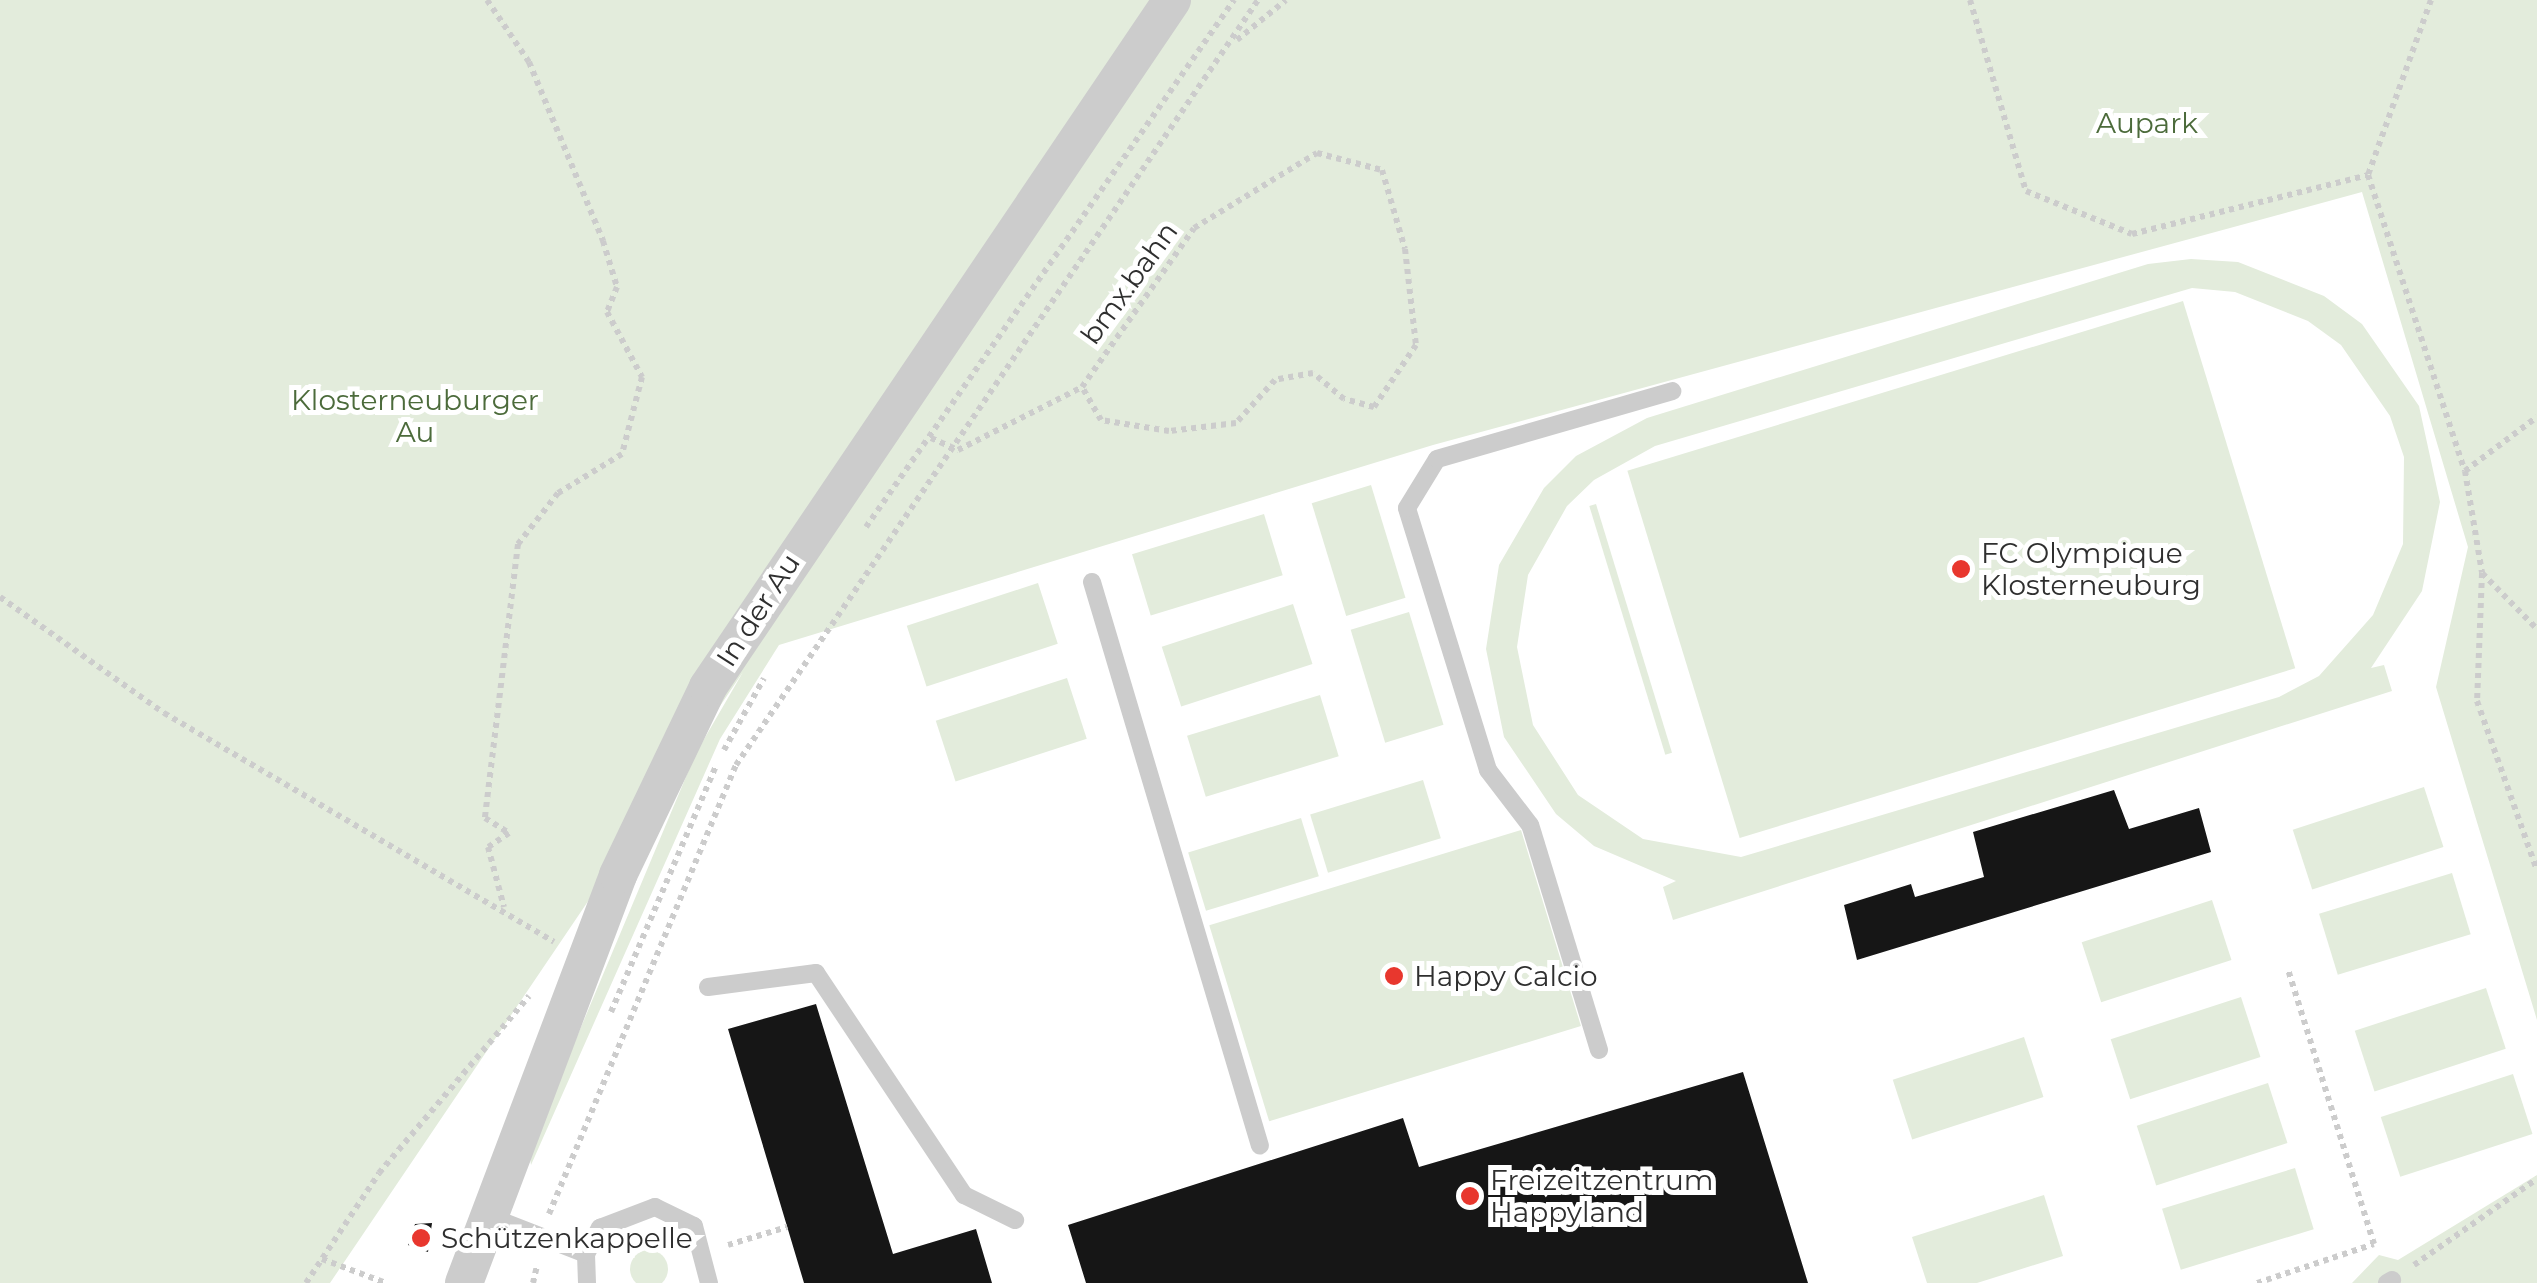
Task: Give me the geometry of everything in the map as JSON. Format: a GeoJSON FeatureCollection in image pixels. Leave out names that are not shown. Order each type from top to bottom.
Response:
{"type":"FeatureCollection","features":[{"type":"Feature","properties":{"kind":"street","name":"In der Au"},"geometry":{"type":"LineString","coordinates":[[464,1283],[485,1215],[584,963],[708,687],[1172,0]]}},
{"type":"Feature","properties":{"kind":"lane"},"geometry":{"type":"LineString","coordinates":[[1598,1050],[1530,825],[1488,770],[1408,508],[1437,459],[1672,391]]}},
{"type":"Feature","properties":{"kind":"lane"},"geometry":{"type":"LineString","coordinates":[[1092,582],[1260,1146]]}},
{"type":"Feature","properties":{"kind":"lane"},"geometry":{"type":"LineString","coordinates":[[708,987],[816,974],[964,1195],[1015,1220]]}},
{"type":"Feature","properties":{"kind":"lane"},"geometry":{"type":"LineString","coordinates":[[587,1283],[586,1254],[600,1228],[640,1207],[676,1213],[708,1251],[708,1283]]}},
{"type":"Feature","properties":{"kind":"lane"},"geometry":{"type":"LineString","coordinates":[[485,1215],[586,1254]]}},
{"type":"Feature","properties":{"kind":"path"},"geometry":{"type":"LineString","coordinates":[[487,0],[529,62],[603,241],[617,287],[607,312],[642,377],[622,454],[558,494],[518,544],[486,818],[509,834],[488,847],[504,906]]}},
{"type":"Feature","properties":{"kind":"path"},"geometry":{"type":"LineString","coordinates":[[853,545],[1234,0]]}},
{"type":"Feature","properties":{"kind":"path"},"geometry":{"type":"LineString","coordinates":[[533,1283],[559,1174],[736,766],[958,450],[1258,0]]}},
{"type":"Feature","properties":{"kind":"path"},"geometry":{"type":"LineString","coordinates":[[1232,44],[1286,0]]}},
{"type":"Feature","properties":{"kind":"path"},"geometry":{"type":"LineString","coordinates":[[1970,0],[2026,191],[2132,234],[2368,174]]}},
{"type":"Feature","properties":{"kind":"path"},"geometry":{"type":"LineString","coordinates":[[2431,0],[2368,174],[2465,471],[2482,572],[2477,701],[2537,870]]}},
{"type":"Feature","properties":{"kind":"path","name":"bmx.bahn"},"geometry":{"type":"LineString","coordinates":[[1317,153],[1382,170],[1405,249],[1416,345],[1374,407],[1344,399],[1313,373],[1275,380],[1236,423],[1169,431],[1100,420],[1082,387],[1194,228],[1317,153]]}},
{"type":"Feature","properties":{"kind":"path"},"geometry":{"type":"LineString","coordinates":[[958,450],[1082,387]]}},
{"type":"Feature","properties":{"kind":"path"},"geometry":{"type":"LineString","coordinates":[[2465,471],[2537,417]]}},
{"type":"Feature","properties":{"kind":"path"},"geometry":{"type":"LineString","coordinates":[[931,438],[958,450]]}},
{"type":"Feature","properties":{"kind":"path"},"geometry":{"type":"LineString","coordinates":[[2482,572],[2537,629]]}},
{"type":"Feature","properties":{"kind":"path"},"geometry":{"type":"LineString","coordinates":[[0,597],[164,713],[504,906],[584,963]]}},
{"type":"Feature","properties":{"kind":"path"},"geometry":{"type":"LineString","coordinates":[[604,1028],[721,756],[768,671]]}},
{"type":"Feature","properties":{"kind":"path"},"geometry":{"type":"LineString","coordinates":[[306,1283],[379,1173],[548,973],[584,963]]}},
{"type":"Feature","properties":{"kind":"path"},"geometry":{"type":"LineString","coordinates":[[2257,1283],[2374,1244],[2288,970]]}},
{"type":"Feature","properties":{"kind":"path"},"geometry":{"type":"LineString","coordinates":[[2390,1282],[2537,1179]]}},
{"type":"Feature","properties":{"kind":"path"},"geometry":{"type":"LineString","coordinates":[[708,1251],[787,1227]]}},
{"type":"Feature","properties":{"kind":"path"},"geometry":{"type":"LineString","coordinates":[[322,1259],[386,1283]]}},
{"type":"Feature","properties":{"kind":"green space","name":"Klosterneuburger Au"},"geometry":{"type":"Polygon","coordinates":[[[0,0],[2537,0],[2537,1020],[2436,687],[2468,547],[2362,192],[1433,445],[779,645],[720,739],[531,1165],[529,1151],[696,753],[743,672],[330,1283],[0,1283],[0,0]]]}},
{"type":"Feature","properties":{"kind":"green space"},"geometry":{"type":"Polygon","coordinates":[[[2191,259],[2238,262],[2324,296],[2362,324],[2419,406],[2440,502],[2422,591],[2371,668],[2384,665],[2392,691],[1673,920],[1663,887],[1676,881],[1594,846],[1556,814],[1504,737],[1486,649],[1499,565],[1544,488],[1576,456],[1647,418],[2148,264],[2191,259]],[[2192,288],[1655,446],[1594,480],[1567,506],[1528,575],[1517,647],[1533,725],[1578,795],[1643,839],[1741,857],[2279,697],[2319,676],[2373,615],[2403,544],[2404,457],[2390,416],[2341,345],[2308,321],[2235,292],[2192,288]]]}},
{"type":"Feature","properties":{"kind":"green space","name":"FC Olympique Klosterneuburg"},"geometry":{"type":"Polygon","coordinates":[[[2183,301],[2295,668],[1740,838],[1627,471],[2183,301]]]}},
{"type":"Feature","properties":{"kind":"green space"},"geometry":{"type":"Polygon","coordinates":[[[1371,485],[1405,598],[1346,616],[1312,503],[1371,485]]]}},
{"type":"Feature","properties":{"kind":"green space"},"geometry":{"type":"Polygon","coordinates":[[[1596,504],[1672,753],[1665,755],[1589,506],[1596,504]]]}},
{"type":"Feature","properties":{"kind":"green space"},"geometry":{"type":"Polygon","coordinates":[[[1264,514],[1283,575],[1151,616],[1132,554],[1264,514]]]}},
{"type":"Feature","properties":{"kind":"green space"},"geometry":{"type":"Polygon","coordinates":[[[1038,583],[1058,644],[927,687],[907,626],[1038,583]]]}},
{"type":"Feature","properties":{"kind":"green space"},"geometry":{"type":"Polygon","coordinates":[[[1293,604],[1312,664],[1181,707],[1162,647],[1293,604]]]}},
{"type":"Feature","properties":{"kind":"green space"},"geometry":{"type":"Polygon","coordinates":[[[1409,612],[1443,725],[1385,743],[1351,630],[1409,612]]]}},
{"type":"Feature","properties":{"kind":"green space"},"geometry":{"type":"Polygon","coordinates":[[[1067,678],[1087,739],[956,782],[936,721],[1067,678]]]}},
{"type":"Feature","properties":{"kind":"green space"},"geometry":{"type":"Polygon","coordinates":[[[1320,695],[1339,756],[1206,797],[1187,736],[1320,695]]]}},
{"type":"Feature","properties":{"kind":"green space"},"geometry":{"type":"Polygon","coordinates":[[[1423,780],[1441,838],[1328,873],[1310,814],[1423,780]]]}},
{"type":"Feature","properties":{"kind":"green space"},"geometry":{"type":"Polygon","coordinates":[[[2424,787],[2443,847],[2312,890],[2293,830],[2424,787]]]}},
{"type":"Feature","properties":{"kind":"green space"},"geometry":{"type":"Polygon","coordinates":[[[1301,818],[1319,876],[1206,911],[1188,852],[1301,818]]]}},
{"type":"Feature","properties":{"kind":"green space","name":"Happy Calcio"},"geometry":{"type":"Polygon","coordinates":[[[1521,830],[1581,1026],[1269,1121],[1209,925],[1521,830]]]}},
{"type":"Feature","properties":{"kind":"green space"},"geometry":{"type":"Polygon","coordinates":[[[2452,873],[2471,934],[2338,975],[2319,914],[2452,873]]]}},
{"type":"Feature","properties":{"kind":"green space"},"geometry":{"type":"Polygon","coordinates":[[[2212,900],[2231,960],[2101,1002],[2082,942],[2212,900]]]}},
{"type":"Feature","properties":{"kind":"green space"},"geometry":{"type":"Polygon","coordinates":[[[2486,988],[2506,1049],[2375,1092],[2355,1031],[2486,988]]]}},
{"type":"Feature","properties":{"kind":"green space"},"geometry":{"type":"Polygon","coordinates":[[[2241,997],[2260,1057],[2130,1099],[2111,1039],[2241,997]]]}},
{"type":"Feature","properties":{"kind":"green space"},"geometry":{"type":"Polygon","coordinates":[[[2024,1037],[2043,1097],[1912,1140],[1893,1080],[2024,1037]]]}},
{"type":"Feature","properties":{"kind":"green space"},"geometry":{"type":"Polygon","coordinates":[[[2513,1074],[2532,1134],[2400,1177],[2381,1117],[2513,1074]]]}},
{"type":"Feature","properties":{"kind":"green space"},"geometry":{"type":"Polygon","coordinates":[[[2268,1083],[2287,1143],[2156,1186],[2137,1126],[2268,1083]]]}},
{"type":"Feature","properties":{"kind":"green space"},"geometry":{"type":"Polygon","coordinates":[[[2295,1168],[2314,1229],[2181,1270],[2162,1209],[2295,1168]]]}},
{"type":"Feature","properties":{"kind":"green space"},"geometry":{"type":"Polygon","coordinates":[[[2537,1175],[2537,1283],[2352,1283],[2379,1255],[2398,1260],[2537,1175]]]}},
{"type":"Feature","properties":{"kind":"green space"},"geometry":{"type":"Polygon","coordinates":[[[2044,1195],[2063,1256],[1977,1283],[1927,1283],[1912,1237],[2044,1195]]]}},
{"type":"Feature","properties":{"kind":"green space"},"geometry":{"type":"Polygon","coordinates":[[[649,1250],[662,1256],[668,1269],[662,1282],[649,1288],[636,1282],[630,1269],[636,1256],[649,1250]]]}},
{"type":"Feature","properties":{"kind":"building"},"geometry":{"type":"Polygon","coordinates":[[[2114,790],[2129,829],[2199,808],[2211,852],[1857,960],[1844,905],[1911,884],[1915,897],[1984,877],[1973,832],[2114,790]]]}},
{"type":"Feature","properties":{"kind":"building"},"geometry":{"type":"Polygon","coordinates":[[[816,1004],[893,1254],[976,1229],[992,1283],[804,1283],[728,1029],[816,1004]]]}},
{"type":"Feature","properties":{"kind":"building","name":"Freizeitzentrum Happyland"},"geometry":{"type":"Polygon","coordinates":[[[1743,1072],[1808,1283],[1086,1283],[1068,1225],[1403,1118],[1419,1167],[1743,1072]]]}},
{"type":"Feature","properties":{"kind":"building","name":"Schützenkappelle"},"geometry":{"type":"Polygon","coordinates":[[[432,1223],[428,1252],[408,1245],[415,1224],[432,1223]]]}},
{"type":"Feature","properties":{"kind":"place","name":"FC Olympique Klosterneuburg"},"geometry":{"type":"Point","coordinates":[1961,569]}},
{"type":"Feature","properties":{"kind":"place","name":"Happy Calcio"},"geometry":{"type":"Point","coordinates":[1394,976]}},
{"type":"Feature","properties":{"kind":"place","name":"Freizeitzentrum Happyland"},"geometry":{"type":"Point","coordinates":[1470,1196]}},
{"type":"Feature","properties":{"kind":"place","name":"Schützenkappelle"},"geometry":{"type":"Point","coordinates":[421,1238]}},
{"type":"Feature","properties":{"kind":"park label","name":"Aupark"},"geometry":{"type":"Point","coordinates":[2147,123]}}]}
